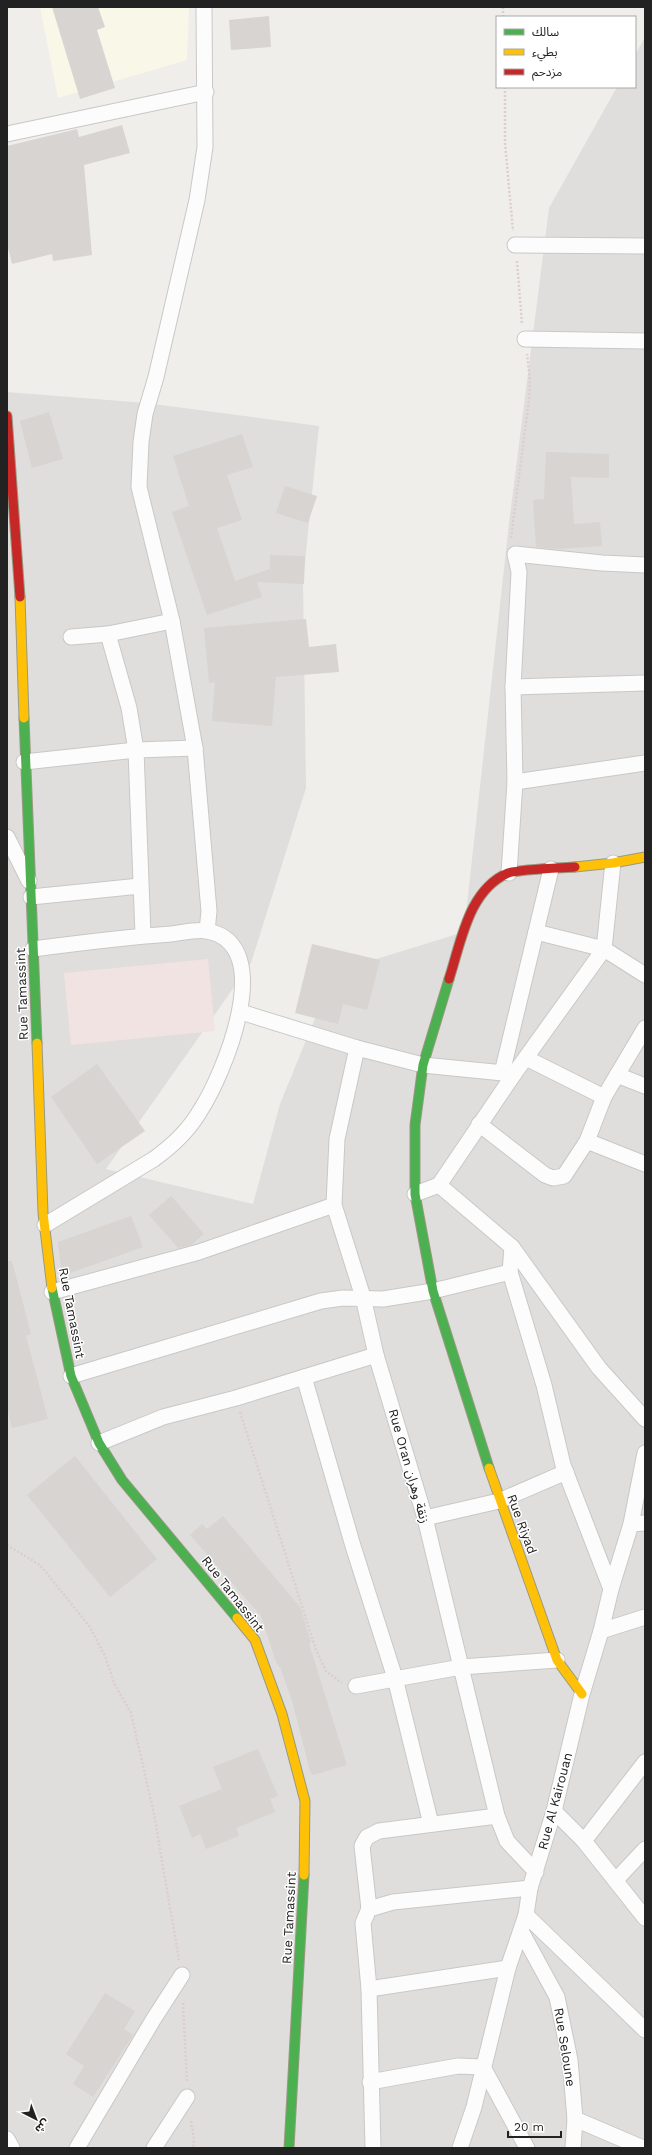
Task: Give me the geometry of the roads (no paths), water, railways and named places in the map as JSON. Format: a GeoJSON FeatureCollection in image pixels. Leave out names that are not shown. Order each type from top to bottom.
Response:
{"type":"FeatureCollection","features":[{"type":"Feature","properties":{"kind":"main road","name":"Rue Tamassint"},"geometry":{"type":"LineString","coordinates":[[7,416],[17,531],[22,640],[24,762],[29,814],[33,949],[45,1225],[52,1292],[71,1376],[99,1443],[122,1480],[174,1540],[254,1640],[282,1714],[305,1801],[306,1840],[289,2148]]}},
{"type":"Feature","properties":{"kind":"main road"},"geometry":{"type":"LineString","coordinates":[[509,873],[613,863],[645,857]]}},
{"type":"Feature","properties":{"kind":"main road","name":"Rue Riyad"},"geometry":{"type":"LineString","coordinates":[[509,873],[491,884],[475,904],[469,916],[423,1065],[415,1125],[415,1194],[433,1291],[499,1501],[557,1660],[582,1694]]}},
{"type":"Feature","properties":{"kind":"street"},"geometry":{"type":"LineString","coordinates":[[204,7],[206,92],[205,147],[197,200],[156,377],[145,414],[141,442],[139,487],[172,621],[195,748],[209,910],[207,931]]}},
{"type":"Feature","properties":{"kind":"street"},"geometry":{"type":"LineString","coordinates":[[7,134],[206,92]]}},
{"type":"Feature","properties":{"kind":"street"},"geometry":{"type":"LineString","coordinates":[[515,245],[645,246]]}},
{"type":"Feature","properties":{"kind":"street"},"geometry":{"type":"LineString","coordinates":[[525,339],[645,341]]}},
{"type":"Feature","properties":{"kind":"street"},"geometry":{"type":"LineString","coordinates":[[509,873],[515,782],[513,687],[519,572],[515,554],[602,563],[645,565]]}},
{"type":"Feature","properties":{"kind":"street"},"geometry":{"type":"LineString","coordinates":[[71,637],[108,634],[172,621]]}},
{"type":"Feature","properties":{"kind":"street"},"geometry":{"type":"LineString","coordinates":[[108,634],[129,708],[136,750],[142,935]]}},
{"type":"Feature","properties":{"kind":"street"},"geometry":{"type":"LineString","coordinates":[[513,687],[645,683]]}},
{"type":"Feature","properties":{"kind":"street"},"geometry":{"type":"LineString","coordinates":[[24,762],[136,750],[195,748]]}},
{"type":"Feature","properties":{"kind":"street"},"geometry":{"type":"LineString","coordinates":[[515,782],[645,762]]}},
{"type":"Feature","properties":{"kind":"street"},"geometry":{"type":"LineString","coordinates":[[7,837],[31,890],[140,886]]}},
{"type":"Feature","properties":{"kind":"street"},"geometry":{"type":"LineString","coordinates":[[415,1194],[439,1185],[479,1124],[508,1074],[526,1058],[604,949],[613,863]]}},
{"type":"Feature","properties":{"kind":"street"},"geometry":{"type":"LineString","coordinates":[[508,1074],[536,932],[551,869]]}},
{"type":"Feature","properties":{"kind":"street"},"geometry":{"type":"LineString","coordinates":[[33,949],[142,935],[207,931],[222,938],[232,945],[240,957],[243,999],[241,1012],[232,1041],[213,1086],[200,1111],[186,1129],[169,1148],[154,1159],[45,1225]]}},
{"type":"Feature","properties":{"kind":"street"},"geometry":{"type":"LineString","coordinates":[[536,932],[604,949],[645,975]]}},
{"type":"Feature","properties":{"kind":"street"},"geometry":{"type":"LineString","coordinates":[[241,1012],[357,1048],[423,1065],[508,1074]]}},
{"type":"Feature","properties":{"kind":"street"},"geometry":{"type":"LineString","coordinates":[[479,1124],[545,1175],[553,1178],[564,1176],[587,1141],[604,1097],[645,1028]]}},
{"type":"Feature","properties":{"kind":"street","name":"Rue Oran زنقة وهران"},"geometry":{"type":"LineString","coordinates":[[357,1048],[337,1139],[334,1205],[363,1297],[376,1355],[425,1518],[497,1816],[507,1841],[536,1872]]}},
{"type":"Feature","properties":{"kind":"street"},"geometry":{"type":"LineString","coordinates":[[526,1058],[604,1097]]}},
{"type":"Feature","properties":{"kind":"street"},"geometry":{"type":"LineString","coordinates":[[617,1075],[645,1086]]}},
{"type":"Feature","properties":{"kind":"street"},"geometry":{"type":"LineString","coordinates":[[587,1141],[645,1164]]}},
{"type":"Feature","properties":{"kind":"street"},"geometry":{"type":"LineString","coordinates":[[439,1185],[512,1247],[599,1368],[645,1419]]}},
{"type":"Feature","properties":{"kind":"street"},"geometry":{"type":"LineString","coordinates":[[52,1292],[199,1252],[334,1205]]}},
{"type":"Feature","properties":{"kind":"street"},"geometry":{"type":"LineString","coordinates":[[512,1247],[510,1272],[544,1385],[566,1472],[610,1589]]}},
{"type":"Feature","properties":{"kind":"street"},"geometry":{"type":"LineString","coordinates":[[71,1376],[321,1301],[363,1297],[383,1299],[433,1291],[510,1272]]}},
{"type":"Feature","properties":{"kind":"street"},"geometry":{"type":"LineString","coordinates":[[99,1443],[162,1417],[236,1398],[376,1355]]}},
{"type":"Feature","properties":{"kind":"street"},"geometry":{"type":"LineString","coordinates":[[304,1377],[353,1546],[395,1678],[431,1824]]}},
{"type":"Feature","properties":{"kind":"street","name":"Rue Al Kairouan"},"geometry":{"type":"LineString","coordinates":[[460,2148],[474,2107],[508,1968],[526,1914],[530,1888],[554,1811],[582,1694],[601,1631],[610,1589],[638,1523],[645,1453]]}},
{"type":"Feature","properties":{"kind":"street"},"geometry":{"type":"LineString","coordinates":[[425,1518],[499,1501],[566,1472]]}},
{"type":"Feature","properties":{"kind":"street"},"geometry":{"type":"LineString","coordinates":[[601,1631],[645,1617]]}},
{"type":"Feature","properties":{"kind":"street"},"geometry":{"type":"LineString","coordinates":[[356,1686],[461,1667],[557,1660]]}},
{"type":"Feature","properties":{"kind":"street"},"geometry":{"type":"LineString","coordinates":[[584,1841],[645,1762]]}},
{"type":"Feature","properties":{"kind":"street"},"geometry":{"type":"LineString","coordinates":[[554,1811],[584,1841],[645,1918]]}},
{"type":"Feature","properties":{"kind":"street"},"geometry":{"type":"LineString","coordinates":[[373,2148],[370,2082],[369,1989],[363,1924],[369,1908],[362,1846],[367,1837],[379,1831],[497,1816]]}},
{"type":"Feature","properties":{"kind":"street"},"geometry":{"type":"LineString","coordinates":[[616,1880],[645,1849]]}},
{"type":"Feature","properties":{"kind":"street"},"geometry":{"type":"LineString","coordinates":[[369,1908],[393,1902],[530,1888]]}},
{"type":"Feature","properties":{"kind":"street"},"geometry":{"type":"LineString","coordinates":[[526,1914],[645,2030]]}},
{"type":"Feature","properties":{"kind":"street","name":"Rue Seloune"},"geometry":{"type":"LineString","coordinates":[[521,1931],[557,1997],[570,2060],[575,2119],[573,2148]]}},
{"type":"Feature","properties":{"kind":"street"},"geometry":{"type":"LineString","coordinates":[[369,1989],[508,1968]]}},
{"type":"Feature","properties":{"kind":"street"},"geometry":{"type":"LineString","coordinates":[[77,2148],[153,2020],[182,1975]]}},
{"type":"Feature","properties":{"kind":"street"},"geometry":{"type":"LineString","coordinates":[[370,2082],[451,2066],[483,2067],[527,2148]]}},
{"type":"Feature","properties":{"kind":"street"},"geometry":{"type":"LineString","coordinates":[[154,2148],[187,2097]]}},
{"type":"Feature","properties":{"kind":"street"},"geometry":{"type":"LineString","coordinates":[[575,2119],[643,2148]]}}]}
